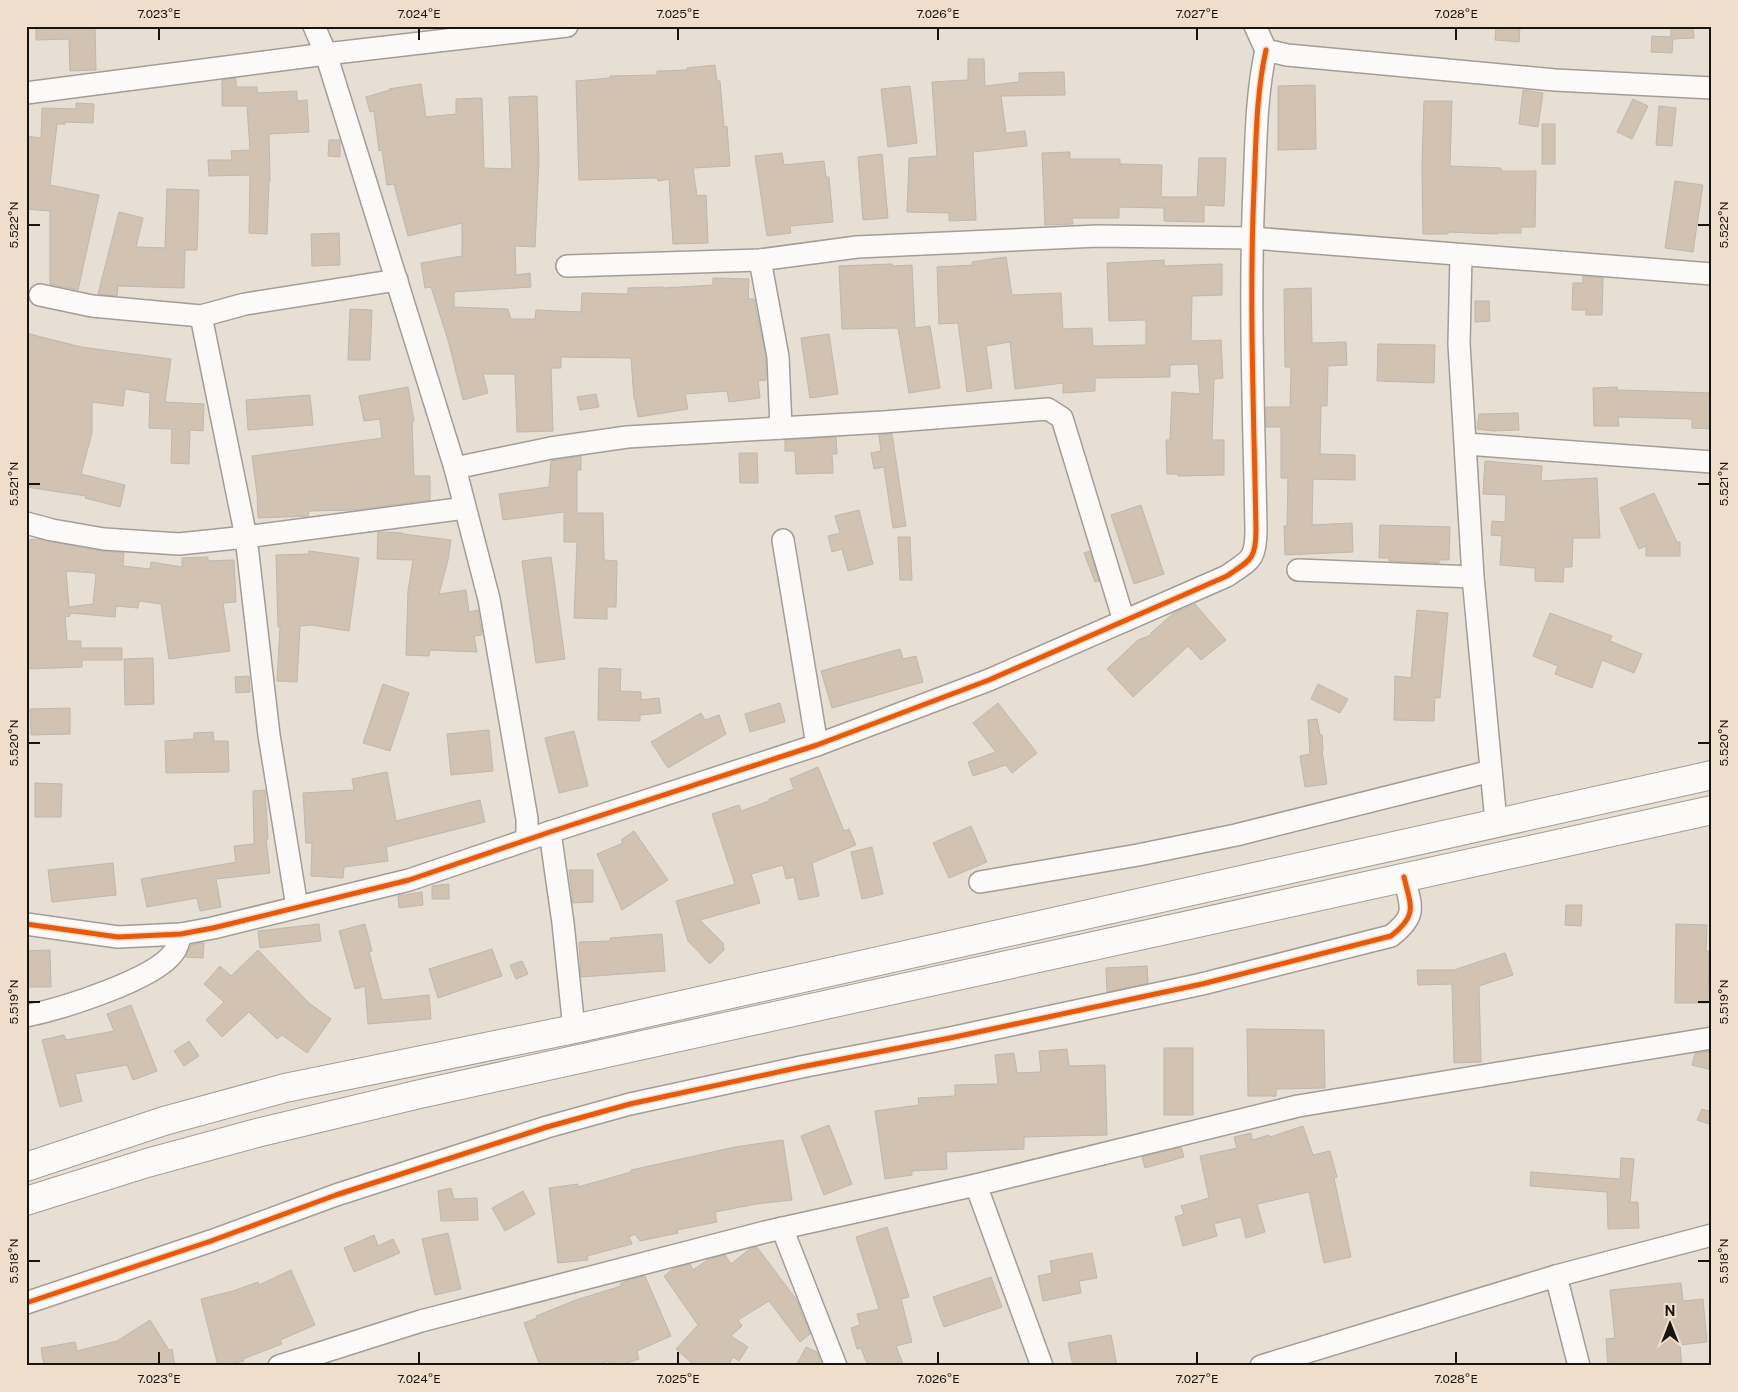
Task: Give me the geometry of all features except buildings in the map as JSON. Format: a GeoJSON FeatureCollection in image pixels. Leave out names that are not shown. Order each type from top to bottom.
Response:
{"type":"FeatureCollection","features":[{"type":"Feature","properties":{"kind":"main road"},"geometry":{"type":"LineString","coordinates":[[26,1167],[164,1121],[286,1088],[574,1029],[1712,775]]}},
{"type":"Feature","properties":{"kind":"main road"},"geometry":{"type":"LineString","coordinates":[[26,1201],[148,1163],[257,1133],[420,1094],[1712,810]]}},
{"type":"Feature","properties":{"kind":"street"},"geometry":{"type":"LineString","coordinates":[[314,26],[326,54],[455,468],[488,599],[527,819],[527,839]]}},
{"type":"Feature","properties":{"kind":"street"},"geometry":{"type":"LineString","coordinates":[[26,93],[326,54],[568,26]]}},
{"type":"Feature","properties":{"kind":"street"},"geometry":{"type":"LineString","coordinates":[[26,924],[118,938],[181,934],[409,880],[527,839],[817,745],[989,680],[1226,576],[1248,561],[1256,548],[1252,238],[1257,110],[1260,77],[1266,50],[1255,26]]}},
{"type":"Feature","properties":{"kind":"street"},"geometry":{"type":"LineString","coordinates":[[1266,50],[1310,58],[1555,80],[1712,88]]}},
{"type":"Feature","properties":{"kind":"street"},"geometry":{"type":"LineString","coordinates":[[567,266],[760,260],[857,246],[1098,236],[1252,238],[1712,274]]}},
{"type":"Feature","properties":{"kind":"street"},"geometry":{"type":"LineString","coordinates":[[1461,255],[1460,344],[1474,577],[1496,822]]}},
{"type":"Feature","properties":{"kind":"street"},"geometry":{"type":"LineString","coordinates":[[760,260],[778,357],[781,428]]}},
{"type":"Feature","properties":{"kind":"street"},"geometry":{"type":"LineString","coordinates":[[40,295],[92,306],[201,316],[246,304],[397,280]]}},
{"type":"Feature","properties":{"kind":"street"},"geometry":{"type":"LineString","coordinates":[[201,316],[246,537],[269,735],[297,908]]}},
{"type":"Feature","properties":{"kind":"street"},"geometry":{"type":"LineString","coordinates":[[455,468],[551,448],[626,437],[1048,409],[1062,418],[1124,621]]}},
{"type":"Feature","properties":{"kind":"street"},"geometry":{"type":"LineString","coordinates":[[1466,444],[1712,462]]}},
{"type":"Feature","properties":{"kind":"street"},"geometry":{"type":"LineString","coordinates":[[26,523],[52,530],[104,539],[179,544],[465,508]]}},
{"type":"Feature","properties":{"kind":"street"},"geometry":{"type":"LineString","coordinates":[[783,540],[817,745]]}},
{"type":"Feature","properties":{"kind":"street"},"geometry":{"type":"LineString","coordinates":[[1298,570],[1474,577]]}},
{"type":"Feature","properties":{"kind":"street"},"geometry":{"type":"LineString","coordinates":[[980,882],[1138,855],[1236,835],[1491,771]]}},
{"type":"Feature","properties":{"kind":"street"},"geometry":{"type":"LineString","coordinates":[[550,832],[563,923],[574,1029]]}},
{"type":"Feature","properties":{"kind":"street"},"geometry":{"type":"LineString","coordinates":[[26,1303],[211,1241],[336,1195],[547,1127],[630,1104],[1202,984],[1391,936],[1405,926],[1412,909],[1404,877]]}},
{"type":"Feature","properties":{"kind":"street"},"geometry":{"type":"LineString","coordinates":[[26,1016],[78,1003],[162,965],[174,952],[181,934]]}},
{"type":"Feature","properties":{"kind":"street"},"geometry":{"type":"LineString","coordinates":[[292,1364],[421,1321],[782,1228],[976,1185],[1298,1106],[1712,1038]]}},
{"type":"Feature","properties":{"kind":"street"},"geometry":{"type":"LineString","coordinates":[[976,1185],[1042,1366]]}},
{"type":"Feature","properties":{"kind":"street"},"geometry":{"type":"LineString","coordinates":[[782,1228],[836,1366]]}},
{"type":"Feature","properties":{"kind":"street"},"geometry":{"type":"LineString","coordinates":[[1261,1366],[1556,1276],[1712,1235]]}},
{"type":"Feature","properties":{"kind":"street"},"geometry":{"type":"LineString","coordinates":[[1556,1276],[1579,1366]]}},
{"type":"Feature","properties":{"kind":"cycle path"},"geometry":{"type":"LineString","coordinates":[[26,924],[118,937],[181,934],[213,928],[409,880],[817,745],[989,680],[1227,576],[1250,558],[1253,554],[1256,540],[1252,316],[1253,231],[1257,119],[1260,84],[1266,50]]}},
{"type":"Feature","properties":{"kind":"cycle path"},"geometry":{"type":"LineString","coordinates":[[26,1303],[211,1241],[336,1195],[547,1127],[630,1104],[1202,984],[1391,936],[1400,929],[1409,916],[1410,903],[1404,877]]}}]}
